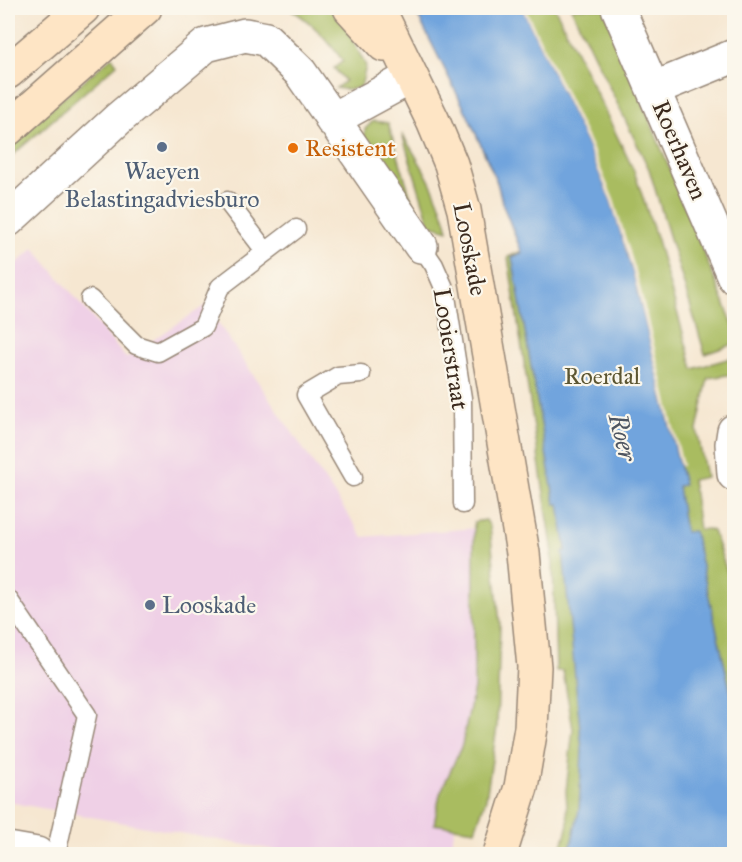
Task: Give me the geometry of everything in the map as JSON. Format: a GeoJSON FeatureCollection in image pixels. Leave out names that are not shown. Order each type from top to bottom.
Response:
{"type":"FeatureCollection","features":[{"type":"Feature","properties":{"kind":"main road"},"geometry":{"type":"LineString","coordinates":[[8,72],[82,8]]}},
{"type":"Feature","properties":{"kind":"main road"},"geometry":{"type":"LineString","coordinates":[[8,129],[145,8]]}},
{"type":"Feature","properties":{"kind":"main road","name":"Looskade"},"geometry":{"type":"LineString","coordinates":[[350,8],[411,77]]}},
{"type":"Feature","properties":{"kind":"main road","name":"Looskade"},"geometry":{"type":"LineString","coordinates":[[378,8],[433,121],[451,165],[464,210],[523,554],[534,667],[531,728],[521,787],[500,855]]}},
{"type":"Feature","properties":{"kind":"street"},"geometry":{"type":"LineString","coordinates":[[82,8],[110,39]]}},
{"type":"Feature","properties":{"kind":"street","name":"Roerhaven"},"geometry":{"type":"LineString","coordinates":[[618,8],[735,277]]}},
{"type":"Feature","properties":{"kind":"street","name":"Looierstraat"},"geometry":{"type":"LineString","coordinates":[[8,220],[154,88],[207,45],[245,35],[266,39],[300,72],[421,246]]}},
{"type":"Feature","properties":{"kind":"street"},"geometry":{"type":"LineString","coordinates":[[654,89],[735,56]]}},
{"type":"Feature","properties":{"kind":"street"},"geometry":{"type":"LineString","coordinates":[[332,120],[411,77]]}},
{"type":"Feature","properties":{"kind":"street"},"geometry":{"type":"LineString","coordinates":[[735,431],[732,444],[735,474]]}},
{"type":"Feature","properties":{"kind":"street"},"geometry":{"type":"LineString","coordinates":[[8,849],[38,855]]}},
{"type":"Feature","properties":{"kind":"lane"},"geometry":{"type":"LineString","coordinates":[[227,201],[266,252]]}},
{"type":"Feature","properties":{"kind":"lane"},"geometry":{"type":"LineString","coordinates":[[90,299],[136,345],[158,352],[203,327],[220,287],[296,229]]}},
{"type":"Feature","properties":{"kind":"lane","name":"Looierstraat"},"geometry":{"type":"LineString","coordinates":[[421,246],[434,265],[445,290],[462,398],[463,504]]}},
{"type":"Feature","properties":{"kind":"lane"},"geometry":{"type":"LineString","coordinates":[[353,477],[306,395],[338,376],[361,374]]}},
{"type":"Feature","properties":{"kind":"lane"},"geometry":{"type":"LineString","coordinates":[[8,599],[87,715],[56,855]]}},
{"type":"Feature","properties":{"kind":"shaded area"},"geometry":{"type":"Polygon","coordinates":[[[34,248],[126,358],[206,305],[363,537],[490,527],[500,624],[497,727],[486,799],[475,830],[455,826],[450,854],[297,854],[8,802],[8,271],[34,248]]]}},
{"type":"Feature","properties":{"kind":"green space"},"geometry":{"type":"Polygon","coordinates":[[[289,8],[332,8],[339,14],[366,66],[361,87],[349,90],[336,88],[345,81],[334,68],[343,61],[319,32],[289,8]]]}},
{"type":"Feature","properties":{"kind":"green space","name":"Roerdal"},"geometry":{"type":"Polygon","coordinates":[[[422,8],[555,8],[634,171],[657,240],[693,369],[734,357],[734,374],[708,378],[697,430],[706,477],[692,480],[699,530],[713,531],[734,592],[734,706],[703,574],[575,829],[569,854],[560,854],[568,824],[566,791],[573,729],[563,671],[556,671],[551,554],[553,553],[508,257],[522,251],[507,205],[422,8]]]}},
{"type":"Feature","properties":{"kind":"green space"},"geometry":{"type":"Polygon","coordinates":[[[571,8],[604,8],[734,327],[734,344],[705,354],[649,169],[571,8]]]}},
{"type":"Feature","properties":{"kind":"green space"},"geometry":{"type":"Polygon","coordinates":[[[112,57],[117,64],[8,159],[8,144],[112,57]]]}},
{"type":"Feature","properties":{"kind":"green space"},"geometry":{"type":"Polygon","coordinates":[[[373,121],[388,123],[418,221],[364,139],[365,129],[373,121]]]}},
{"type":"Feature","properties":{"kind":"green space"},"geometry":{"type":"Polygon","coordinates":[[[402,134],[429,180],[448,230],[430,225],[402,134]]]}},
{"type":"Feature","properties":{"kind":"green space"},"geometry":{"type":"Polygon","coordinates":[[[486,520],[490,527],[500,624],[497,727],[486,799],[475,830],[434,824],[440,794],[462,745],[474,688],[474,522],[486,520]]]}},
{"type":"Feature","properties":{"kind":"water","name":"Roerdal"},"geometry":{"type":"Polygon","coordinates":[[[414,8],[522,8],[587,144],[611,201],[634,276],[684,485],[678,486],[685,532],[694,531],[734,706],[734,854],[569,854],[579,810],[582,750],[563,551],[566,551],[559,504],[555,504],[512,257],[522,253],[503,205],[497,182],[469,118],[414,8]]]}},
{"type":"Feature","properties":{"kind":"pier"},"geometry":{"type":"Polygon","coordinates":[[[522,8],[525,8],[590,143],[614,200],[637,275],[683,466],[680,466],[634,276],[611,201],[587,144],[522,8]]]}},
{"type":"Feature","properties":{"kind":"place","name":"Waeyen Belastingadviesburo"},"geometry":{"type":"Point","coordinates":[162,147]}},
{"type":"Feature","properties":{"kind":"place","name":"Resistent"},"geometry":{"type":"Point","coordinates":[293,148]}},
{"type":"Feature","properties":{"kind":"place","name":"Looskade"},"geometry":{"type":"Point","coordinates":[150,605]}},
{"type":"Feature","properties":{"kind":"water label","name":"Roer"},"geometry":{"type":"Point","coordinates":[623,437]}}]}
